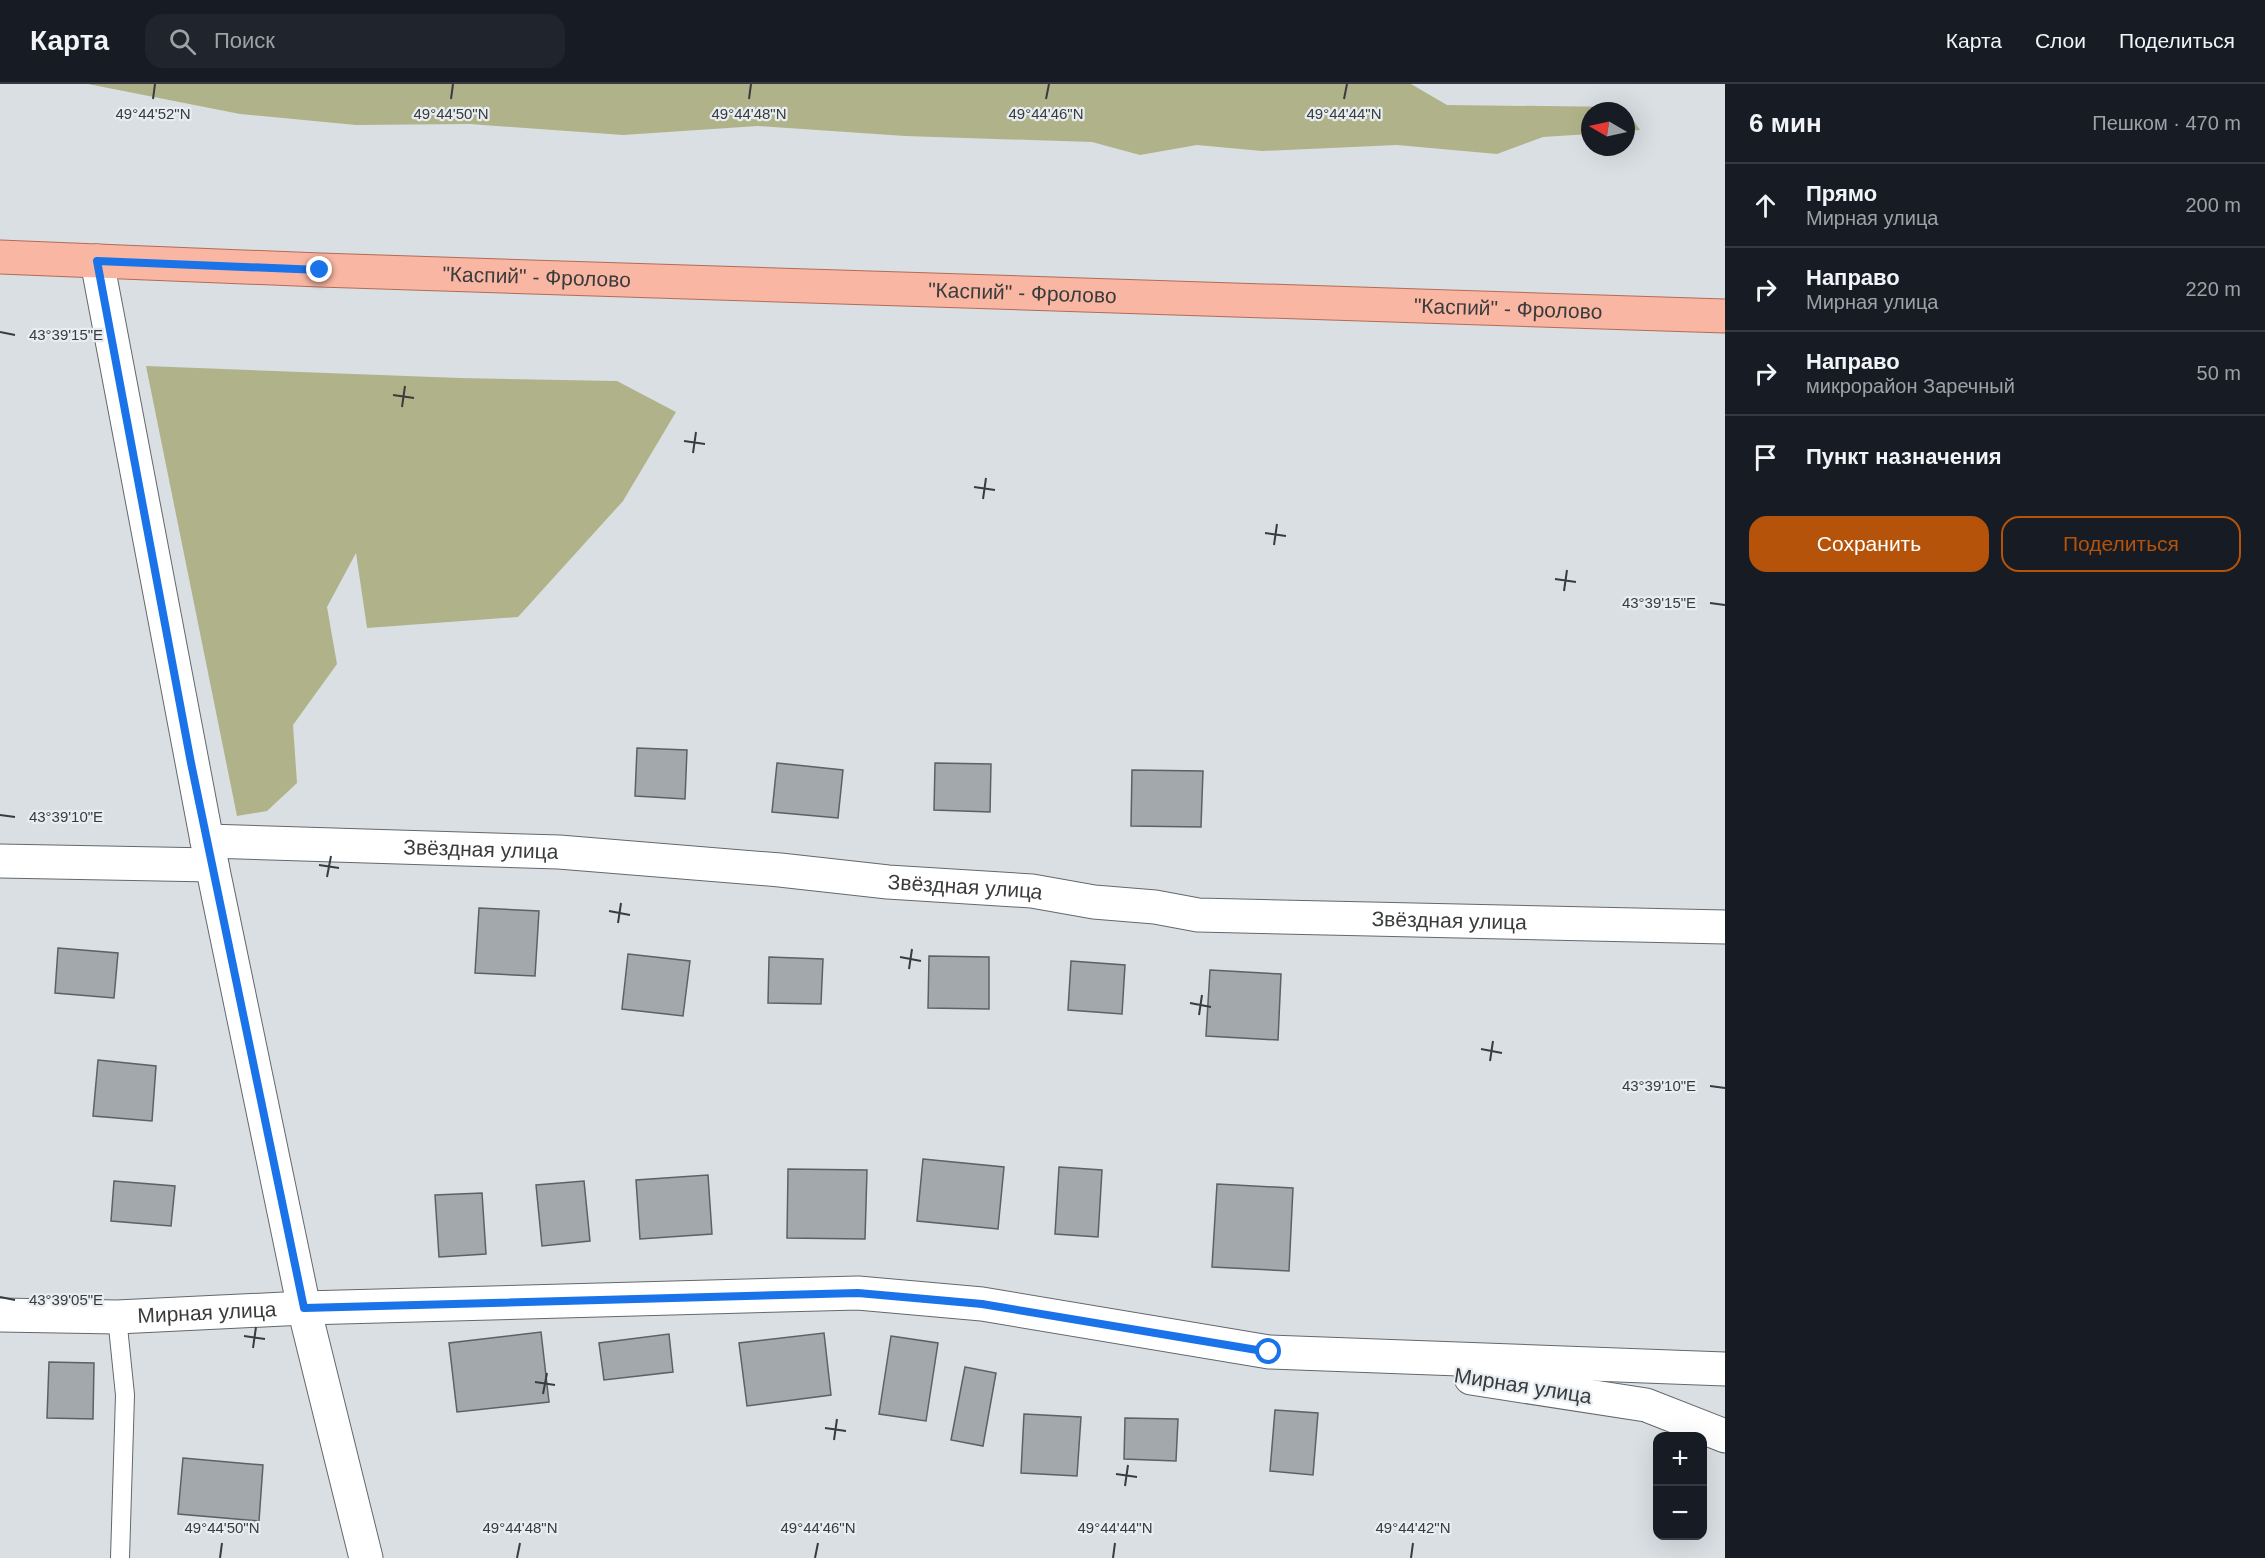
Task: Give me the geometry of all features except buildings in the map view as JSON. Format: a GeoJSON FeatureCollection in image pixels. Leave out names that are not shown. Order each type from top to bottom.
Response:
{"type":"FeatureCollection","features":[{"type":"Feature","properties":{"kind":"main road","name":"\"Каспий\" - Фролово"},"geometry":{"type":"LineString","coordinates":[[0,257],[320,270],[1725,316]]}},
{"type":"Feature","properties":{"kind":"street","name":"Мирная улица"},"geometry":{"type":"LineString","coordinates":[[97,261],[209,853],[304,1308],[366,1558]]}},
{"type":"Feature","properties":{"kind":"street","name":"Звёздная улица"},"geometry":{"type":"LineString","coordinates":[[0,861],[209,853],[560,852],[780,870],[900,883],[1032,891],[1094,902],[1155,907],[1198,915],[1725,927]]}},
{"type":"Feature","properties":{"kind":"street","name":"Мирная улица"},"geometry":{"type":"LineString","coordinates":[[0,1316],[117,1317],[304,1308],[858,1293],[982,1304],[1269,1352],[1725,1369]]}},
{"type":"Feature","properties":{"kind":"street","name":"Мирная улица"},"geometry":{"type":"LineString","coordinates":[[1317,1354],[1646,1405],[1725,1436]]}},
{"type":"Feature","properties":{"kind":"lane"},"geometry":{"type":"LineString","coordinates":[[117,1317],[125,1395],[120,1558]]}},
{"type":"Feature","properties":{"kind":"green space"},"geometry":{"type":"Polygon","coordinates":[[[88,84],[1411,84],[1447,105],[1581,107],[1581,135],[1543,137],[1497,154],[1397,145],[1262,151],[1197,145],[1140,155],[1092,142],[905,136],[758,126],[623,135],[470,124],[356,125],[240,114],[88,84]]]}},
{"type":"Feature","properties":{"kind":"green space"},"geometry":{"type":"Polygon","coordinates":[[[146,366],[460,378],[617,381],[676,412],[623,501],[518,617],[367,628],[356,553],[327,607],[337,664],[293,725],[297,783],[267,811],[237,816],[146,366]]]}},
{"type":"Feature","properties":{"kind":"route"},"geometry":{"type":"LineString","coordinates":[[320,270],[97,261],[191,763],[304,1308],[858,1293],[982,1304],[1269,1352]]}}]}
